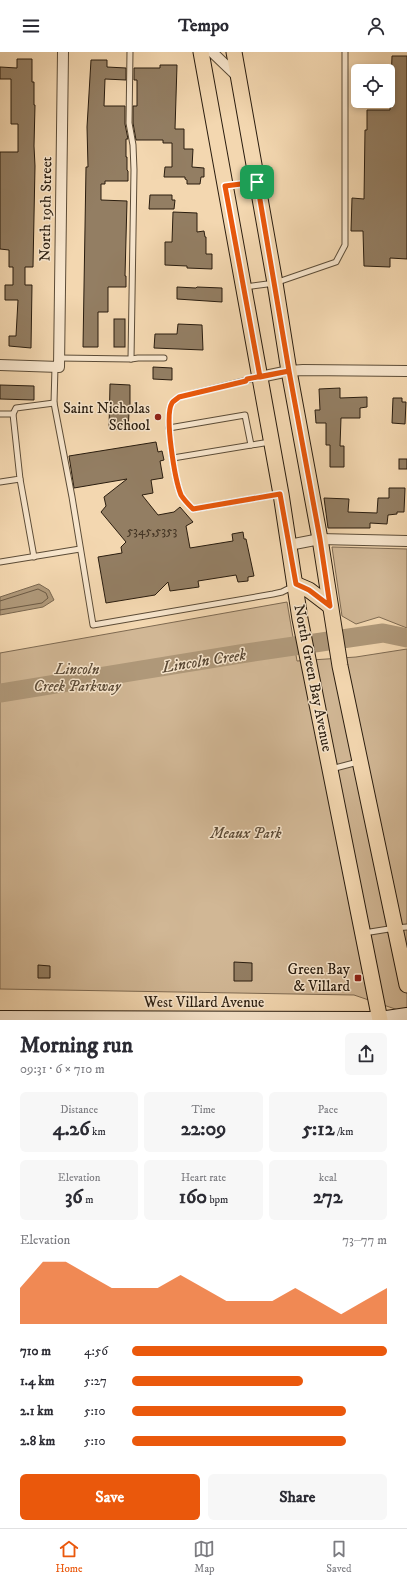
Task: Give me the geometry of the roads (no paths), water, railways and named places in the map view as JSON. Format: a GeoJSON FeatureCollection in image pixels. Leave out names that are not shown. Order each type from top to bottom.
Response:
{"type":"FeatureCollection","features":[{"type":"Feature","properties":{"kind":"main road","name":"North Green Bay Avenue"},"geometry":{"type":"LineString","coordinates":[[201,52],[260,377],[296,584],[300,619],[380,1020]]}},
{"type":"Feature","properties":{"kind":"main road","name":"North Green Bay Avenue"},"geometry":{"type":"LineString","coordinates":[[234,52],[289,371],[320,539],[340,666],[360,762],[401,928],[407,984]]}},
{"type":"Feature","properties":{"kind":"main road"},"geometry":{"type":"LineString","coordinates":[[296,584],[309,590],[330,610]]}},
{"type":"Feature","properties":{"kind":"street","name":"North 19th Street"},"geometry":{"type":"LineString","coordinates":[[57,364],[63,52]]}},
{"type":"Feature","properties":{"kind":"street"},"geometry":{"type":"LineString","coordinates":[[212,52],[238,77]]}},
{"type":"Feature","properties":{"kind":"street"},"geometry":{"type":"LineString","coordinates":[[0,365],[57,364]]}},
{"type":"Feature","properties":{"kind":"street"},"geometry":{"type":"LineString","coordinates":[[260,377],[289,371],[303,370],[407,371]]}},
{"type":"Feature","properties":{"kind":"street"},"geometry":{"type":"LineString","coordinates":[[289,545],[320,539],[407,540]]}},
{"type":"Feature","properties":{"kind":"street","name":"West Villard Avenue"},"geometry":{"type":"LineString","coordinates":[[0,1018],[380,1020],[407,1015]]}},
{"type":"Feature","properties":{"kind":"lane"},"geometry":{"type":"LineString","coordinates":[[130,52],[129,123],[133,145],[134,170],[131,359]]}},
{"type":"Feature","properties":{"kind":"lane"},"geometry":{"type":"LineString","coordinates":[[244,288],[275,283],[336,262],[345,245],[346,52]]}},
{"type":"Feature","properties":{"kind":"lane"},"geometry":{"type":"LineString","coordinates":[[225,186],[257,182]]}},
{"type":"Feature","properties":{"kind":"lane"},"geometry":{"type":"LineString","coordinates":[[164,358],[57,364],[54,403],[72,497],[92,625],[274,594],[282,592],[296,584]]}},
{"type":"Feature","properties":{"kind":"lane"},"geometry":{"type":"LineString","coordinates":[[260,377],[179,397],[172,402],[169,428],[176,476],[182,496],[193,509],[280,494]]}},
{"type":"Feature","properties":{"kind":"lane"},"geometry":{"type":"LineString","coordinates":[[34,557],[20,479],[13,414],[16,408],[54,403]]}},
{"type":"Feature","properties":{"kind":"lane"},"geometry":{"type":"LineString","coordinates":[[0,414],[13,414]]}},
{"type":"Feature","properties":{"kind":"lane"},"geometry":{"type":"LineString","coordinates":[[169,428],[245,415],[251,445]]}},
{"type":"Feature","properties":{"kind":"lane"},"geometry":{"type":"LineString","coordinates":[[173,458],[271,442]]}},
{"type":"Feature","properties":{"kind":"lane"},"geometry":{"type":"LineString","coordinates":[[0,482],[20,479]]}},
{"type":"Feature","properties":{"kind":"lane"},"geometry":{"type":"LineString","coordinates":[[0,562],[80,549]]}},
{"type":"Feature","properties":{"kind":"lane"},"geometry":{"type":"LineString","coordinates":[[330,770],[360,762]]}},
{"type":"Feature","properties":{"kind":"lane"},"geometry":{"type":"LineString","coordinates":[[363,933],[401,928]]}},
{"type":"Feature","properties":{"kind":"water"},"geometry":{"type":"Polygon","coordinates":[[[39,584],[49,590],[54,600],[43,607],[0,615],[0,597],[39,584]]]}},
{"type":"Feature","properties":{"kind":"waterway","name":"Lincoln Creek"},"geometry":{"type":"LineString","coordinates":[[0,693],[240,654],[383,633],[407,638]]}},
{"type":"Feature","properties":{"kind":"place","name":"Saint Nicholas School"},"geometry":{"type":"Point","coordinates":[158,417]}},
{"type":"Feature","properties":{"kind":"place","name":"Green Bay & Villard"},"geometry":{"type":"Point","coordinates":[358,978]}},
{"type":"Feature","properties":{"kind":"park label","name":"Lincoln Creek Parkway"},"geometry":{"type":"Point","coordinates":[77,678]}},
{"type":"Feature","properties":{"kind":"park label","name":"Meaux Park"},"geometry":{"type":"Point","coordinates":[246,833]}}]}
